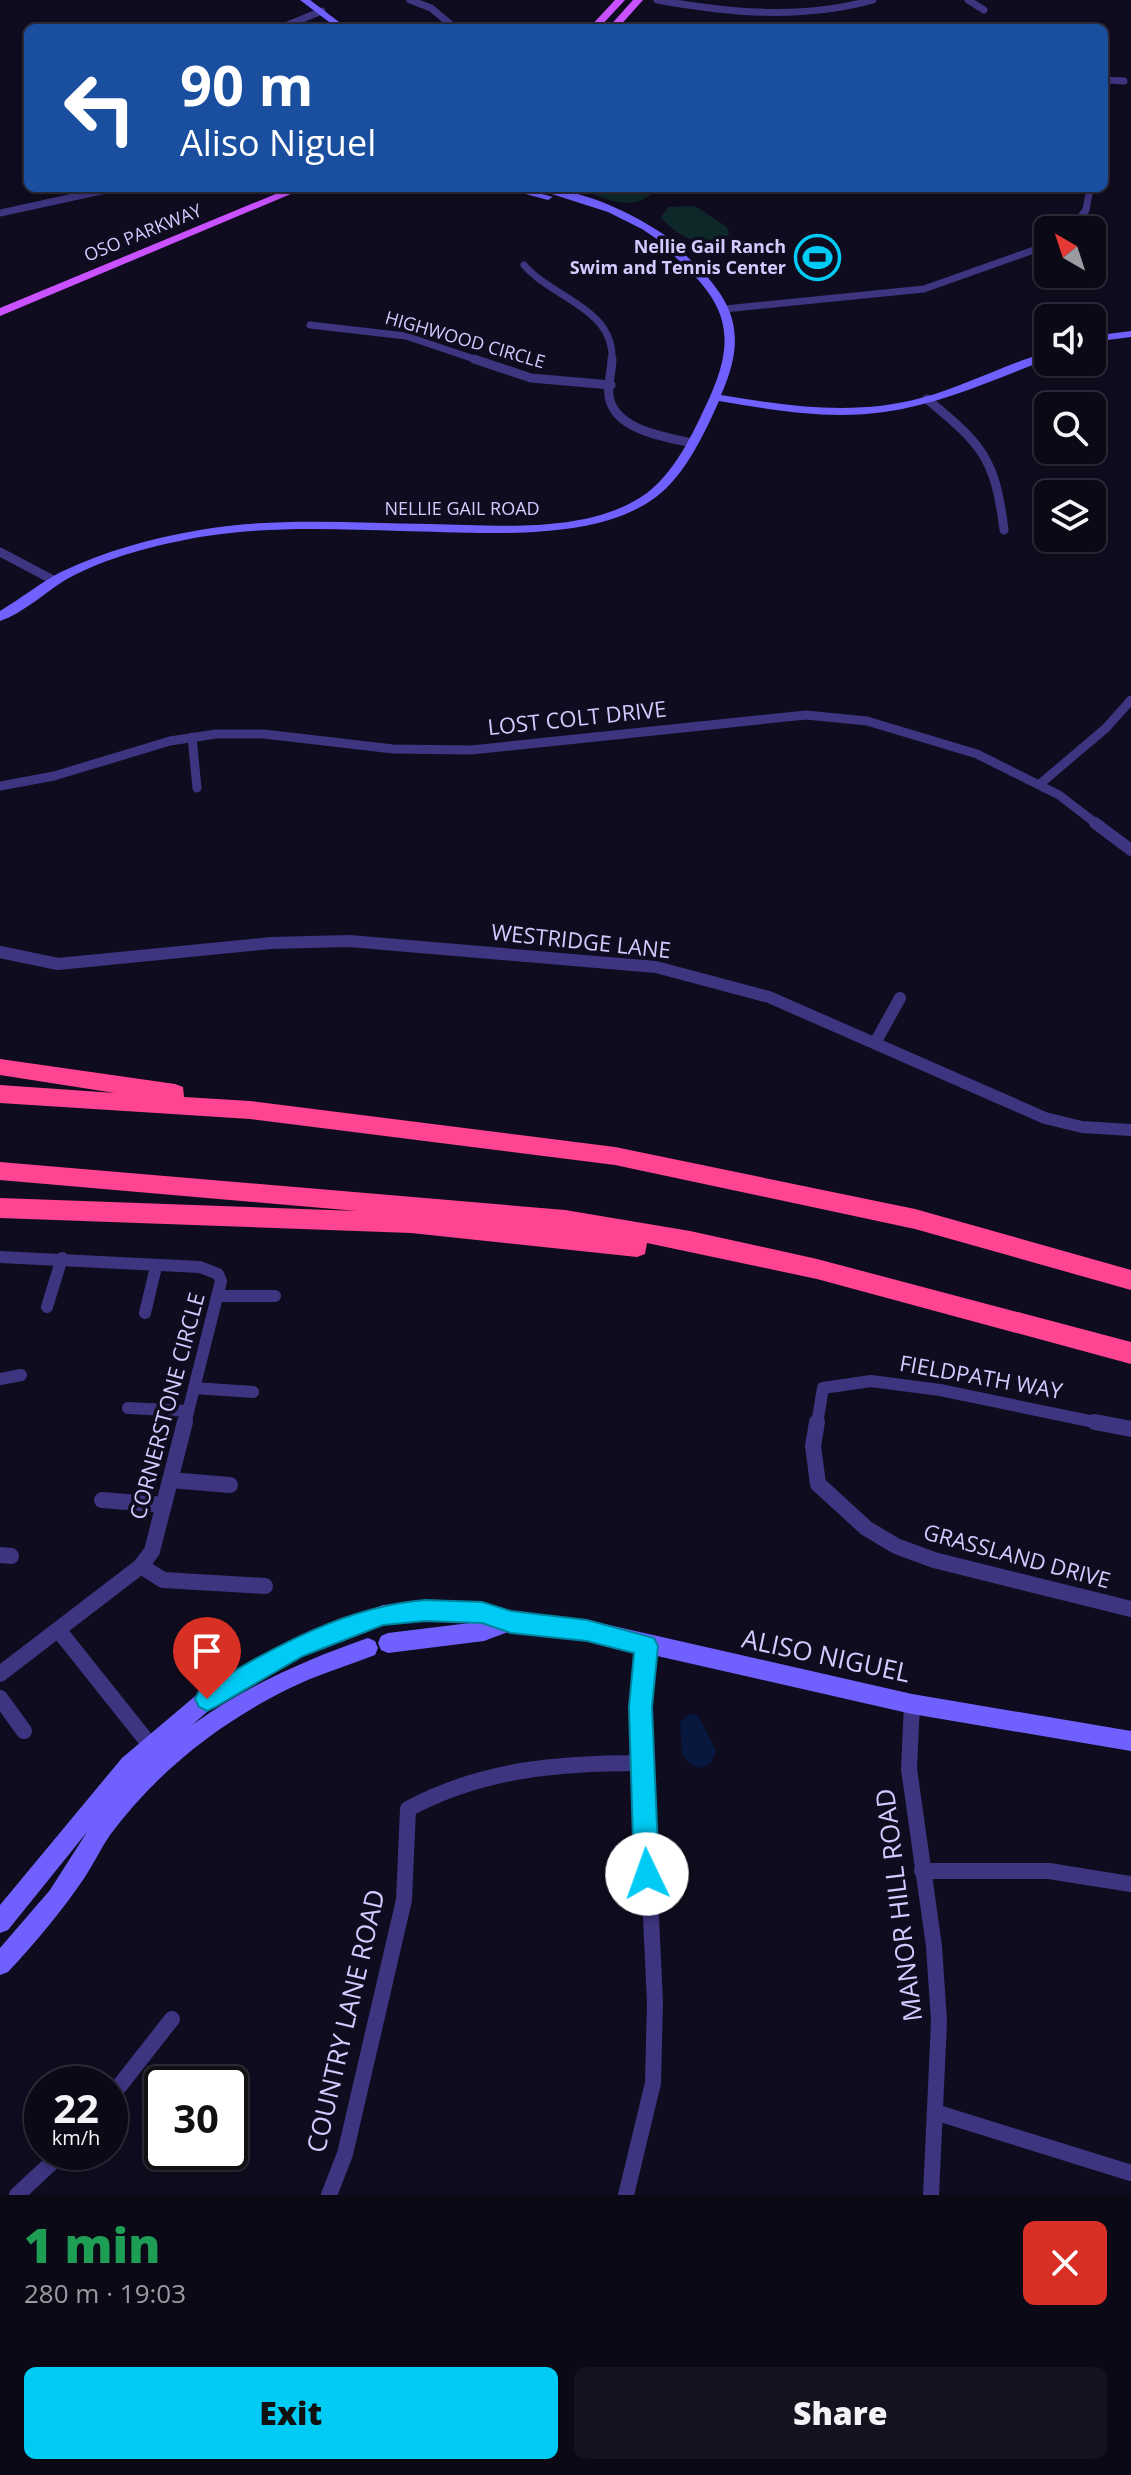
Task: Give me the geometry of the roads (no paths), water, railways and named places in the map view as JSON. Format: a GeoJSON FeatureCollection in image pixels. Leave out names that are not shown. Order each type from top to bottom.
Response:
{"type":"FeatureCollection","features":[{"type":"Feature","properties":{"kind":"highway"},"geometry":{"type":"LineString","coordinates":[[0,1067],[204,1098],[250,1110]]}},
{"type":"Feature","properties":{"kind":"highway"},"geometry":{"type":"LineString","coordinates":[[0,1094],[250,1110],[615,1156],[915,1219],[1131,1280]]}},
{"type":"Feature","properties":{"kind":"highway"},"geometry":{"type":"LineString","coordinates":[[0,1171],[565,1220],[690,1241],[817,1269],[1131,1353]]}},
{"type":"Feature","properties":{"kind":"highway"},"geometry":{"type":"LineString","coordinates":[[0,1208],[411,1223],[604,1242],[817,1269]]}},
{"type":"Feature","properties":{"kind":"main road"},"geometry":{"type":"LineString","coordinates":[[598,24],[620,0]]}},
{"type":"Feature","properties":{"kind":"main road"},"geometry":{"type":"LineString","coordinates":[[617,24],[638,0]]}},
{"type":"Feature","properties":{"kind":"main road","name":"OSO PARKWAY"},"geometry":{"type":"LineString","coordinates":[[0,299],[260,192]]}},
{"type":"Feature","properties":{"kind":"main road","name":"OSO PARKWAY"},"geometry":{"type":"LineString","coordinates":[[0,312],[290,192]]}},
{"type":"Feature","properties":{"kind":"street"},"geometry":{"type":"LineString","coordinates":[[304,0],[338,24]]}},
{"type":"Feature","properties":{"kind":"street"},"geometry":{"type":"LineString","coordinates":[[410,0],[431,8],[450,24]]}},
{"type":"Feature","properties":{"kind":"street"},"geometry":{"type":"LineString","coordinates":[[657,0],[747,14],[848,6],[873,0]]}},
{"type":"Feature","properties":{"kind":"street"},"geometry":{"type":"LineString","coordinates":[[968,0],[984,10]]}},
{"type":"Feature","properties":{"kind":"street"},"geometry":{"type":"LineString","coordinates":[[290,24],[322,11]]}},
{"type":"Feature","properties":{"kind":"street"},"geometry":{"type":"LineString","coordinates":[[1108,80],[1124,81]]}},
{"type":"Feature","properties":{"kind":"street"},"geometry":{"type":"LineString","coordinates":[[0,213],[97,192]]}},
{"type":"Feature","properties":{"kind":"street","name":"NELLIE GAIL ROAD"},"geometry":{"type":"LineString","coordinates":[[0,617],[53,580],[134,547],[211,530],[267,526],[524,528],[581,524],[624,511],[652,496],[673,475],[692,443],[731,357],[725,309],[712,287],[677,253],[594,210],[524,192]]}},
{"type":"Feature","properties":{"kind":"street","name":"NELLIE GAIL ROAD"},"geometry":{"type":"LineString","coordinates":[[552,192],[626,214],[654,230],[678,249],[677,253]]}},
{"type":"Feature","properties":{"kind":"street"},"geometry":{"type":"LineString","coordinates":[[1081,216],[1086,210],[1089,192]]}},
{"type":"Feature","properties":{"kind":"street"},"geometry":{"type":"LineString","coordinates":[[725,309],[924,289],[1034,250]]}},
{"type":"Feature","properties":{"kind":"street"},"geometry":{"type":"LineString","coordinates":[[524,265],[545,289],[588,312],[607,330],[613,352],[611,404],[629,422],[655,434],[692,443]]}},
{"type":"Feature","properties":{"kind":"street","name":"HIGHWOOD CIRCLE"},"geometry":{"type":"LineString","coordinates":[[310,325],[406,336],[531,378],[611,385]]}},
{"type":"Feature","properties":{"kind":"street"},"geometry":{"type":"LineString","coordinates":[[1106,337],[1131,334]]}},
{"type":"Feature","properties":{"kind":"street"},"geometry":{"type":"LineString","coordinates":[[715,397],[822,411],[884,409],[927,399],[1034,360]]}},
{"type":"Feature","properties":{"kind":"street"},"geometry":{"type":"LineString","coordinates":[[927,399],[987,453],[1000,487],[1004,530]]}},
{"type":"Feature","properties":{"kind":"street"},"geometry":{"type":"LineString","coordinates":[[0,552],[53,580]]}},
{"type":"Feature","properties":{"kind":"street"},"geometry":{"type":"LineString","coordinates":[[1040,784],[1106,728],[1131,700]]}},
{"type":"Feature","properties":{"kind":"street","name":"LOST COLT DRIVE"},"geometry":{"type":"LineString","coordinates":[[0,786],[54,776],[144,747],[192,737],[264,734],[393,749],[471,750],[806,715],[899,728],[977,754],[1040,784],[1131,850]]}},
{"type":"Feature","properties":{"kind":"street"},"geometry":{"type":"LineString","coordinates":[[192,737],[197,788]]}},
{"type":"Feature","properties":{"kind":"street","name":"WESTRIDGE LANE"},"geometry":{"type":"LineString","coordinates":[[0,952],[58,964],[271,943],[349,941],[625,963],[728,984],[769,997],[1045,1118],[1082,1127],[1131,1130]]}},
{"type":"Feature","properties":{"kind":"street"},"geometry":{"type":"LineString","coordinates":[[875,1043],[900,998]]}},
{"type":"Feature","properties":{"kind":"street","name":"CORNERSTONE CIRCLE"},"geometry":{"type":"LineString","coordinates":[[0,1257],[210,1268],[221,1281],[220,1296],[152,1551],[141,1566],[60,1632],[0,1674]]}},
{"type":"Feature","properties":{"kind":"street"},"geometry":{"type":"LineString","coordinates":[[47,1307],[62,1258]]}},
{"type":"Feature","properties":{"kind":"street"},"geometry":{"type":"LineString","coordinates":[[145,1313],[156,1267]]}},
{"type":"Feature","properties":{"kind":"street"},"geometry":{"type":"LineString","coordinates":[[220,1296],[275,1296]]}},
{"type":"Feature","properties":{"kind":"street"},"geometry":{"type":"LineString","coordinates":[[0,1379],[21,1375]]}},
{"type":"Feature","properties":{"kind":"street","name":"FIELDPATH WAY"},"geometry":{"type":"LineString","coordinates":[[818,1484],[813,1446],[823,1388],[871,1381],[940,1390],[1131,1429]]}},
{"type":"Feature","properties":{"kind":"street"},"geometry":{"type":"LineString","coordinates":[[194,1388],[253,1392]]}},
{"type":"Feature","properties":{"kind":"street"},"geometry":{"type":"LineString","coordinates":[[128,1408],[188,1411]]}},
{"type":"Feature","properties":{"kind":"street"},"geometry":{"type":"LineString","coordinates":[[170,1480],[230,1485]]}},
{"type":"Feature","properties":{"kind":"street","name":"GRASSLAND DRIVE"},"geometry":{"type":"LineString","coordinates":[[818,1484],[866,1528],[896,1546],[934,1560],[1131,1609]]}},
{"type":"Feature","properties":{"kind":"street"},"geometry":{"type":"LineString","coordinates":[[102,1500],[164,1505]]}},
{"type":"Feature","properties":{"kind":"street"},"geometry":{"type":"LineString","coordinates":[[141,1566],[163,1580],[265,1586]]}},
{"type":"Feature","properties":{"kind":"street","name":"ALISO NIGUEL"},"geometry":{"type":"LineString","coordinates":[[0,1922],[99,1798],[157,1753],[221,1715],[258,1680],[309,1642],[383,1614],[425,1611],[482,1613],[511,1622],[587,1630],[646,1646],[912,1704],[1131,1741]]}},
{"type":"Feature","properties":{"kind":"street","name":"ALISO NIGUEL"},"geometry":{"type":"LineString","coordinates":[[258,1680],[378,1646],[484,1631],[511,1622]]}},
{"type":"Feature","properties":{"kind":"street"},"geometry":{"type":"LineString","coordinates":[[60,1632],[157,1753]]}},
{"type":"Feature","properties":{"kind":"street"},"geometry":{"type":"LineString","coordinates":[[626,2195],[653,2083],[655,2002],[641,1707],[646,1646]]}},
{"type":"Feature","properties":{"kind":"street"},"geometry":{"type":"LineString","coordinates":[[0,1698],[24,1731]]}},
{"type":"Feature","properties":{"kind":"street","name":"MANOR HILL ROAD"},"geometry":{"type":"LineString","coordinates":[[912,1704],[909,1769],[934,1946],[939,2022],[938,2113],[931,2195]]}},
{"type":"Feature","properties":{"kind":"street","name":"ALISO NIGUEL"},"geometry":{"type":"LineString","coordinates":[[0,1964],[37,1924],[76,1873],[103,1828],[157,1753]]}},
{"type":"Feature","properties":{"kind":"street","name":"COUNTRY LANE ROAD"},"geometry":{"type":"LineString","coordinates":[[329,2195],[345,2154],[404,1900],[408,1809],[432,1794],[529,1767],[642,1763]]}},
{"type":"Feature","properties":{"kind":"street"},"geometry":{"type":"LineString","coordinates":[[922,1871],[1049,1871],[1131,1884]]}},
{"type":"Feature","properties":{"kind":"street"},"geometry":{"type":"LineString","coordinates":[[128,2075],[172,2019]]}},
{"type":"Feature","properties":{"kind":"street"},"geometry":{"type":"LineString","coordinates":[[938,2113],[1131,2173]]}},
{"type":"Feature","properties":{"kind":"street"},"geometry":{"type":"LineString","coordinates":[[17,2195],[44,2170]]}},
{"type":"Feature","properties":{"kind":"water"},"geometry":{"type":"Polygon","coordinates":[[[689,1714],[698,1715],[716,1751],[711,1763],[702,1768],[692,1766],[682,1754],[680,1722],[689,1714]]]}},
{"type":"Feature","properties":{"kind":"place","name":"Nellie Gail Ranch Swim and Tennis Center"},"geometry":{"type":"Point","coordinates":[817,257]}}]}
